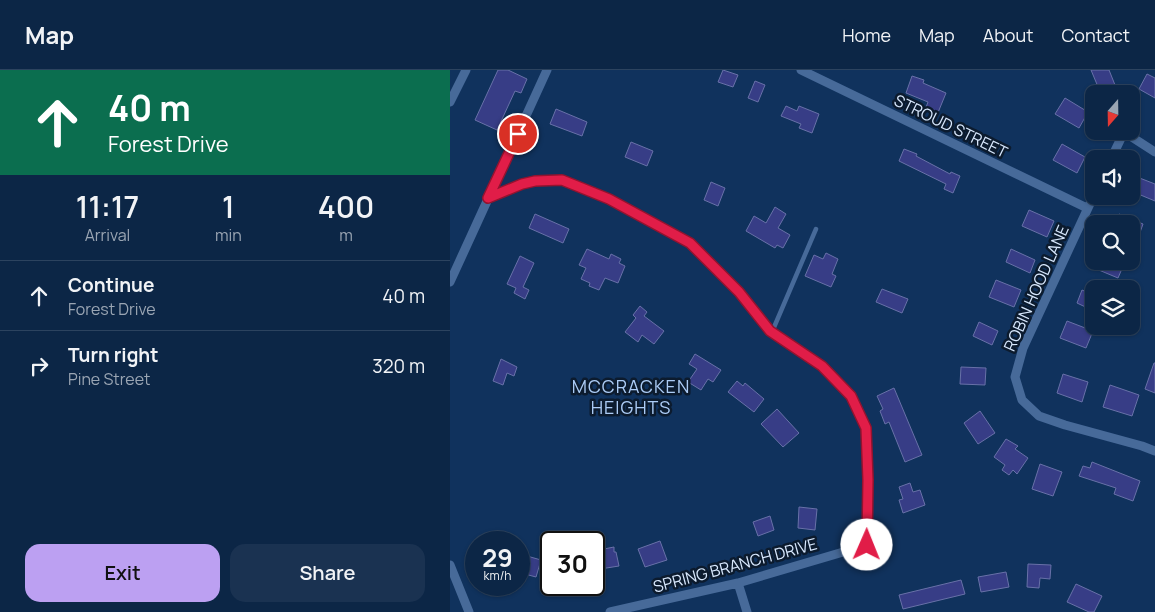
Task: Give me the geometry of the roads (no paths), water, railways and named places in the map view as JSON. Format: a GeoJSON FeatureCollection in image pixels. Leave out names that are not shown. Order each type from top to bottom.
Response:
{"type":"FeatureCollection","features":[{"type":"Feature","properties":{"kind":"street"},"geometry":{"type":"LineString","coordinates":[[450,102],[466,70]]}},
{"type":"Feature","properties":{"kind":"street"},"geometry":{"type":"LineString","coordinates":[[450,282],[454,262],[488,198],[547,70]]}},
{"type":"Feature","properties":{"kind":"street","name":"STROUD STREET"},"geometry":{"type":"LineString","coordinates":[[801,70],[1087,208]]}},
{"type":"Feature","properties":{"kind":"street"},"geometry":{"type":"LineString","coordinates":[[1136,140],[1155,152]]}},
{"type":"Feature","properties":{"kind":"street"},"geometry":{"type":"LineString","coordinates":[[488,198],[528,183],[562,180],[602,196],[690,243],[739,292],[772,332]]}},
{"type":"Feature","properties":{"kind":"street","name":"ROBIN HOOD LANE"},"geometry":{"type":"LineString","coordinates":[[1089,205],[1023,348],[1015,376],[1022,400],[1039,416],[1155,451]]}},
{"type":"Feature","properties":{"kind":"street","name":"SPRING BRANCH DRIVE"},"geometry":{"type":"LineString","coordinates":[[610,612],[738,583],[867,545],[866,428],[851,396],[822,366],[772,332]]}},
{"type":"Feature","properties":{"kind":"street"},"geometry":{"type":"LineString","coordinates":[[450,565],[470,612]]}},
{"type":"Feature","properties":{"kind":"street"},"geometry":{"type":"LineString","coordinates":[[738,583],[747,612]]}},
{"type":"Feature","properties":{"kind":"lane"},"geometry":{"type":"LineString","coordinates":[[772,332],[816,229]]}},
{"type":"Feature","properties":{"kind":"district","name":"MCCRACKEN HEIGHTS"},"geometry":{"type":"Point","coordinates":[631,396]}}]}
